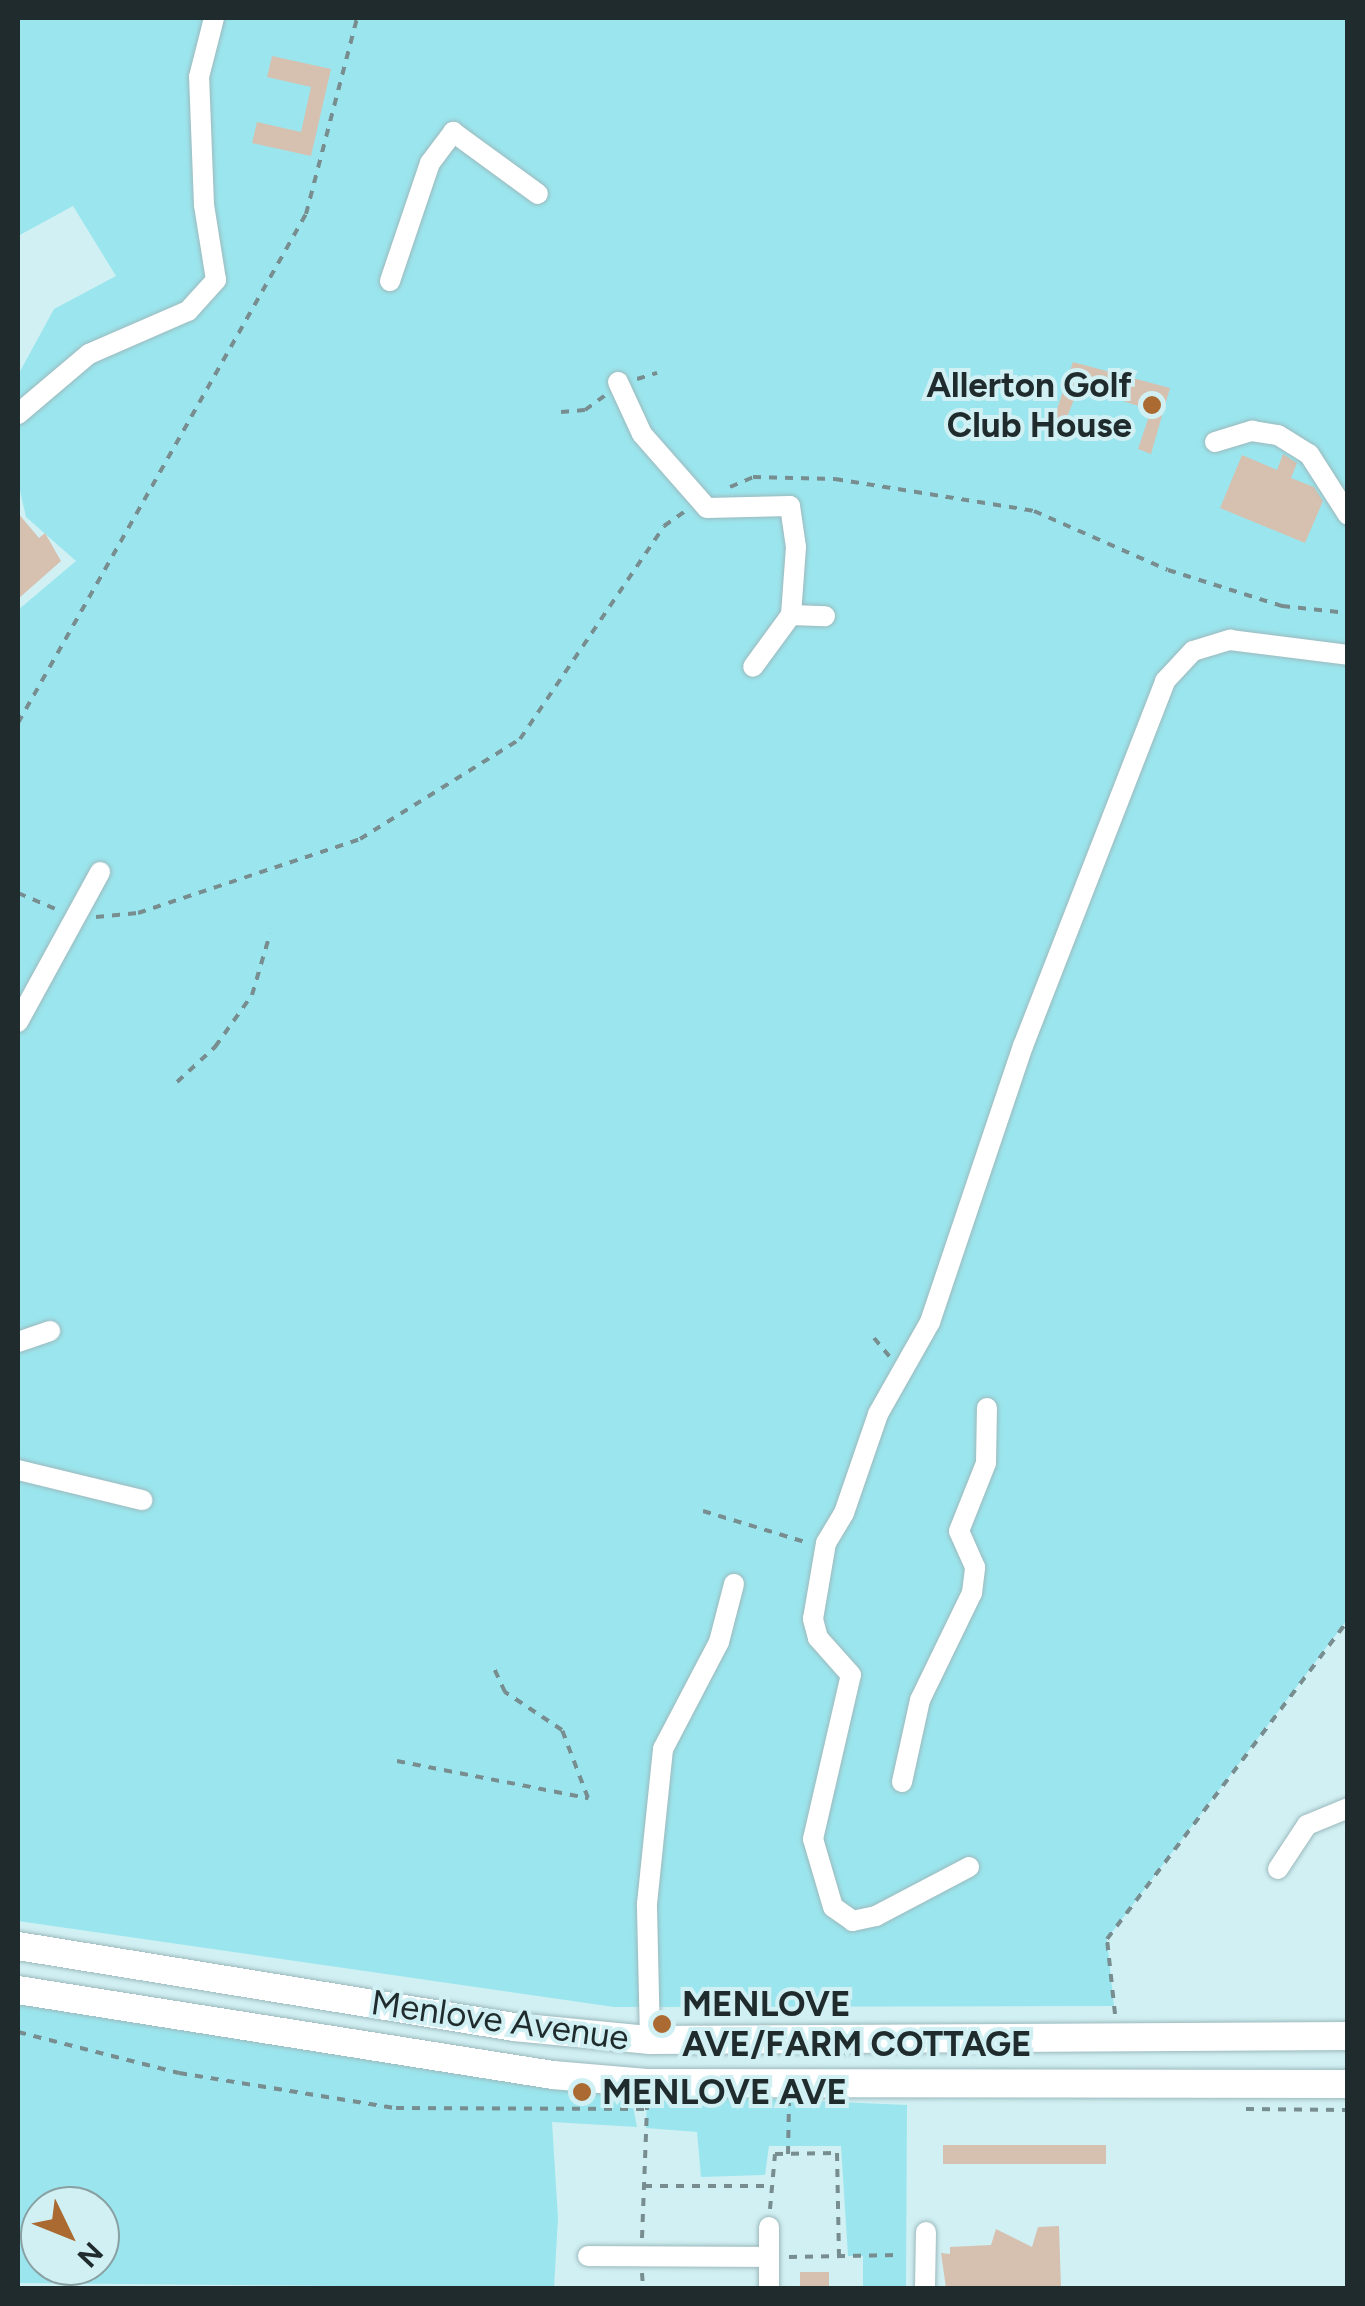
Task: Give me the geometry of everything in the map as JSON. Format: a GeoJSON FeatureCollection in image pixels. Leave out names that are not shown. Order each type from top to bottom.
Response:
{"type":"FeatureCollection","features":[{"type":"Feature","properties":{"kind":"highway","name":"Menlove Avenue"},"geometry":{"type":"LineString","coordinates":[[18,1946],[514,2027],[650,2040],[1348,2036]]}},
{"type":"Feature","properties":{"kind":"highway","name":"Menlove Avenue"},"geometry":{"type":"LineString","coordinates":[[18,1990],[552,2075],[647,2096],[790,2084],[1348,2084]]}},
{"type":"Feature","properties":{"kind":"highway"},"geometry":{"type":"LineString","coordinates":[[647,2096],[650,2040]]}},
{"type":"Feature","properties":{"kind":"street"},"geometry":{"type":"LineString","coordinates":[[18,414],[89,354],[188,310],[216,280],[204,205],[199,77],[214,18]]}},
{"type":"Feature","properties":{"kind":"street"},"geometry":{"type":"LineString","coordinates":[[390,281],[414,203],[444,136],[463,136],[538,194]]}},
{"type":"Feature","properties":{"kind":"street"},"geometry":{"type":"LineString","coordinates":[[618,382],[642,434],[700,501],[722,512],[790,506],[796,547],[791,614],[753,667]]}},
{"type":"Feature","properties":{"kind":"street"},"geometry":{"type":"LineString","coordinates":[[1215,442],[1252,430],[1278,435],[1309,454],[1348,515]]}},
{"type":"Feature","properties":{"kind":"street"},"geometry":{"type":"LineString","coordinates":[[791,614],[824,616]]}},
{"type":"Feature","properties":{"kind":"street"},"geometry":{"type":"LineString","coordinates":[[968,1868],[876,1916],[854,1921],[833,1907],[814,1839],[851,1676],[818,1638],[813,1619],[825,1549],[903,1368],[938,1303],[1023,1046],[1166,681],[1192,651],[1230,640],[1348,655]]}},
{"type":"Feature","properties":{"kind":"street"},"geometry":{"type":"LineString","coordinates":[[18,1022],[100,872]]}},
{"type":"Feature","properties":{"kind":"street"},"geometry":{"type":"LineString","coordinates":[[18,1342],[50,1331]]}},
{"type":"Feature","properties":{"kind":"street"},"geometry":{"type":"LineString","coordinates":[[902,1782],[920,1700],[972,1592],[976,1567],[959,1531],[986,1463],[987,1408]]}},
{"type":"Feature","properties":{"kind":"street"},"geometry":{"type":"LineString","coordinates":[[18,1470],[142,1500]]}},
{"type":"Feature","properties":{"kind":"street"},"geometry":{"type":"LineString","coordinates":[[650,2040],[647,1904],[664,1749],[719,1642],[734,1584]]}},
{"type":"Feature","properties":{"kind":"street"},"geometry":{"type":"LineString","coordinates":[[1278,1869],[1307,1825],[1348,1808]]}},
{"type":"Feature","properties":{"kind":"street"},"geometry":{"type":"LineString","coordinates":[[769,2227],[770,2288]]}},
{"type":"Feature","properties":{"kind":"street"},"geometry":{"type":"LineString","coordinates":[[925,2288],[926,2232]]}},
{"type":"Feature","properties":{"kind":"street"},"geometry":{"type":"LineString","coordinates":[[588,2256],[770,2257]]}},
{"type":"Feature","properties":{"kind":"path"},"geometry":{"type":"LineString","coordinates":[[18,723],[306,214],[358,18]]}},
{"type":"Feature","properties":{"kind":"path"},"geometry":{"type":"LineString","coordinates":[[18,893],[75,917],[138,914],[360,840],[520,739],[664,526],[700,501],[754,477],[835,478],[1034,511],[1168,570],[1282,606],[1348,613]]}},
{"type":"Feature","properties":{"kind":"path"},"geometry":{"type":"LineString","coordinates":[[177,1082],[216,1047],[252,995],[270,934]]}},
{"type":"Feature","properties":{"kind":"path"},"geometry":{"type":"LineString","coordinates":[[874,1338],[903,1368]]}},
{"type":"Feature","properties":{"kind":"path"},"geometry":{"type":"LineString","coordinates":[[703,1510],[825,1549]]}},
{"type":"Feature","properties":{"kind":"path"},"geometry":{"type":"LineString","coordinates":[[1116,2028],[1107,1939],[1348,1620]]}},
{"type":"Feature","properties":{"kind":"path"},"geometry":{"type":"LineString","coordinates":[[397,1762],[588,1798],[562,1730],[505,1692],[493,1666]]}},
{"type":"Feature","properties":{"kind":"path"},"geometry":{"type":"LineString","coordinates":[[18,2032],[178,2074],[396,2108],[647,2096],[642,2256]]}},
{"type":"Feature","properties":{"kind":"path"},"geometry":{"type":"LineString","coordinates":[[788,2154],[790,2084]]}},
{"type":"Feature","properties":{"kind":"path"},"geometry":{"type":"LineString","coordinates":[[1246,2109],[1348,2110]]}},
{"type":"Feature","properties":{"kind":"path"},"geometry":{"type":"LineString","coordinates":[[769,2227],[774,2154],[837,2153],[840,2256]]}},
{"type":"Feature","properties":{"kind":"path"},"geometry":{"type":"LineString","coordinates":[[644,2186],[772,2186]]}},
{"type":"Feature","properties":{"kind":"path"},"geometry":{"type":"LineString","coordinates":[[770,2257],[899,2255]]}},
{"type":"Feature","properties":{"kind":"shaded area"},"geometry":{"type":"Polygon","coordinates":[[[18,18],[1347,18],[1347,1620],[1107,1939],[1114,2006],[614,2007],[18,1921],[18,610],[76,561],[26,517],[18,482],[18,375],[54,309],[116,276],[73,206],[18,236],[18,18]]]}},
{"type":"Feature","properties":{"kind":"shaded area"},"geometry":{"type":"Polygon","coordinates":[[[18,2004],[431,2068],[630,2090],[637,2127],[552,2122],[558,2218],[554,2288],[120,2284],[120,2186],[20,2186],[20,2283],[18,2004]]]}},
{"type":"Feature","properties":{"kind":"shaded area"},"geometry":{"type":"Polygon","coordinates":[[[647,2094],[907,2105],[906,2288],[863,2288],[863,2256],[848,2256],[841,2146],[769,2146],[765,2175],[701,2177],[697,2132],[646,2128],[647,2094]]]}},
{"type":"Feature","properties":{"kind":"building"},"geometry":{"type":"Polygon","coordinates":[[[272,56],[331,69],[311,156],[252,143],[257,122],[301,132],[311,87],[267,77],[272,56]]]}},
{"type":"Feature","properties":{"kind":"building","name":"Allerton Golf Club House"},"geometry":{"type":"Polygon","coordinates":[[[1073,362],[1170,388],[1151,454],[1138,449],[1151,410],[1079,387],[1064,425],[1053,421],[1073,362]]]}},
{"type":"Feature","properties":{"kind":"building"},"geometry":{"type":"Polygon","coordinates":[[[1283,454],[1297,463],[1291,478],[1314,487],[1323,501],[1305,543],[1220,508],[1242,455],[1277,470],[1283,454]]]}},
{"type":"Feature","properties":{"kind":"building"},"geometry":{"type":"Polygon","coordinates":[[[18,513],[39,538],[45,533],[61,561],[18,599],[18,513]]]}},
{"type":"Feature","properties":{"kind":"building"},"geometry":{"type":"Polygon","coordinates":[[[943,2145],[1106,2145],[1106,2164],[943,2164],[943,2145]]]}},
{"type":"Feature","properties":{"kind":"building"},"geometry":{"type":"Polygon","coordinates":[[[1059,2226],[1061,2288],[946,2288],[941,2253],[950,2254],[950,2247],[991,2245],[996,2229],[1032,2247],[1038,2227],[1059,2226]]]}},
{"type":"Feature","properties":{"kind":"building"},"geometry":{"type":"Polygon","coordinates":[[[800,2272],[829,2272],[829,2288],[800,2288],[800,2272]]]}},
{"type":"Feature","properties":{"kind":"place","name":"Allerton Golf Club House"},"geometry":{"type":"Point","coordinates":[1152,405]}},
{"type":"Feature","properties":{"kind":"place","name":"MENLOVE AVE/FARM COTTAGE"},"geometry":{"type":"Point","coordinates":[662,2024]}},
{"type":"Feature","properties":{"kind":"place","name":"MENLOVE AVE"},"geometry":{"type":"Point","coordinates":[582,2092]}}]}
